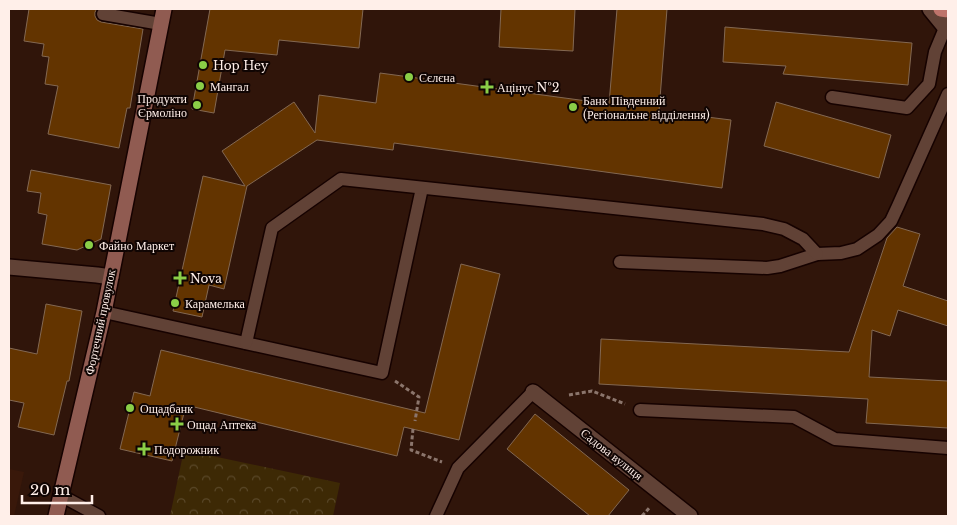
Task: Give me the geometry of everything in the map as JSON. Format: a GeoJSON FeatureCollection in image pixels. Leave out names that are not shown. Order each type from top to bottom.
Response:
{"type":"FeatureCollection","features":[{"type":"Feature","properties":{"kind":"main road"},"geometry":{"type":"LineString","coordinates":[[941,9],[948,10]]}},
{"type":"Feature","properties":{"kind":"street"},"geometry":{"type":"LineString","coordinates":[[930,9],[947,29]]}},
{"type":"Feature","properties":{"kind":"street","name":"Фортечний провулок"},"geometry":{"type":"LineString","coordinates":[[56,516],[104,312],[163,16]]}},
{"type":"Feature","properties":{"kind":"street"},"geometry":{"type":"LineString","coordinates":[[9,267],[111,277]]}},
{"type":"Feature","properties":{"kind":"street","name":"Садова вулиця"},"geometry":{"type":"LineString","coordinates":[[538,396],[690,516]]}},
{"type":"Feature","properties":{"kind":"lane"},"geometry":{"type":"LineString","coordinates":[[103,14],[163,16]]}},
{"type":"Feature","properties":{"kind":"lane"},"geometry":{"type":"LineString","coordinates":[[832,97],[907,108],[929,84],[935,52],[947,29]]}},
{"type":"Feature","properties":{"kind":"lane"},"geometry":{"type":"LineString","coordinates":[[620,262],[767,268],[780,266],[818,254],[841,253],[857,249],[878,235],[891,221],[948,94]]}},
{"type":"Feature","properties":{"kind":"lane"},"geometry":{"type":"LineString","coordinates":[[246,343],[272,228],[341,179],[763,224],[784,229],[803,239],[818,254]]}},
{"type":"Feature","properties":{"kind":"lane"},"geometry":{"type":"LineString","coordinates":[[104,312],[382,372],[422,188]]}},
{"type":"Feature","properties":{"kind":"lane"},"geometry":{"type":"LineString","coordinates":[[436,516],[458,468],[538,396]]}},
{"type":"Feature","properties":{"kind":"lane"},"geometry":{"type":"LineString","coordinates":[[640,410],[794,417],[835,439],[948,448]]}},
{"type":"Feature","properties":{"kind":"lane"},"geometry":{"type":"LineString","coordinates":[[60,495],[99,516]]}},
{"type":"Feature","properties":{"kind":"path"},"geometry":{"type":"LineString","coordinates":[[382,372],[419,397],[415,421]]}},
{"type":"Feature","properties":{"kind":"path"},"geometry":{"type":"LineString","coordinates":[[538,396],[592,391],[640,410]]}},
{"type":"Feature","properties":{"kind":"path"},"geometry":{"type":"LineString","coordinates":[[414,429],[411,450],[458,468]]}},
{"type":"Feature","properties":{"kind":"shaded area"},"geometry":{"type":"Polygon","coordinates":[[[9,469],[24,472],[14,516],[9,516],[9,469]]]}},
{"type":"Feature","properties":{"kind":"green space"},"geometry":{"type":"Polygon","coordinates":[[[184,450],[340,483],[333,516],[170,516],[184,450]]]}},
{"type":"Feature","properties":{"kind":"building"},"geometry":{"type":"Polygon","coordinates":[[[29,9],[97,9],[95,16],[101,22],[143,29],[130,108],[127,108],[119,148],[48,134],[58,86],[45,84],[49,57],[42,56],[44,44],[24,41],[29,9]]]}},
{"type":"Feature","properties":{"kind":"building"},"geometry":{"type":"Polygon","coordinates":[[[210,9],[363,9],[359,48],[279,40],[277,55],[225,50],[214,113],[192,109],[210,9]]]}},
{"type":"Feature","properties":{"kind":"building"},"geometry":{"type":"Polygon","coordinates":[[[501,9],[575,9],[573,51],[499,47],[501,9]]]}},
{"type":"Feature","properties":{"kind":"building"},"geometry":{"type":"Polygon","coordinates":[[[617,9],[667,9],[659,111],[731,120],[722,188],[394,143],[393,150],[317,140],[247,186],[224,289],[209,285],[202,317],[173,311],[203,176],[245,186],[222,151],[294,102],[315,133],[319,95],[376,103],[380,73],[609,104],[617,9]]]}},
{"type":"Feature","properties":{"kind":"building"},"geometry":{"type":"Polygon","coordinates":[[[725,27],[912,43],[908,85],[783,74],[786,66],[723,62],[725,27]]]}},
{"type":"Feature","properties":{"kind":"building"},"geometry":{"type":"Polygon","coordinates":[[[776,102],[891,135],[879,178],[764,146],[776,102]]]}},
{"type":"Feature","properties":{"kind":"building"},"geometry":{"type":"Polygon","coordinates":[[[31,170],[111,185],[101,239],[77,250],[42,244],[47,215],[38,213],[41,193],[27,191],[31,170]]]}},
{"type":"Feature","properties":{"kind":"building"},"geometry":{"type":"Polygon","coordinates":[[[897,227],[920,234],[903,286],[948,301],[948,326],[898,310],[890,336],[872,330],[869,377],[948,381],[948,428],[866,423],[868,399],[599,384],[601,339],[849,352],[887,238],[897,227]]]}},
{"type":"Feature","properties":{"kind":"building"},"geometry":{"type":"Polygon","coordinates":[[[461,264],[500,274],[459,440],[404,427],[397,456],[186,405],[172,461],[120,449],[134,392],[150,396],[161,350],[425,413],[461,264]]]}},
{"type":"Feature","properties":{"kind":"building"},"geometry":{"type":"Polygon","coordinates":[[[46,304],[82,311],[69,381],[67,381],[54,435],[18,427],[24,403],[9,400],[9,348],[37,354],[46,304]]]}},
{"type":"Feature","properties":{"kind":"building"},"geometry":{"type":"Polygon","coordinates":[[[535,414],[629,490],[608,516],[590,516],[507,449],[535,414]]]}},
{"type":"Feature","properties":{"kind":"place","name":"Hop Hey"},"geometry":{"type":"Point","coordinates":[203,65]}},
{"type":"Feature","properties":{"kind":"place","name":"Сєлєна"},"geometry":{"type":"Point","coordinates":[409,77]}},
{"type":"Feature","properties":{"kind":"place","name":"Мангал"},"geometry":{"type":"Point","coordinates":[200,86]}},
{"type":"Feature","properties":{"kind":"place","name":"Ацінус №2"},"geometry":{"type":"Point","coordinates":[487,87]}},
{"type":"Feature","properties":{"kind":"place","name":"Продукти Єрмоліно"},"geometry":{"type":"Point","coordinates":[197,105]}},
{"type":"Feature","properties":{"kind":"place","name":"Банк Південний (Регіональне відділення)"},"geometry":{"type":"Point","coordinates":[573,107]}},
{"type":"Feature","properties":{"kind":"place","name":"Файно Маркет"},"geometry":{"type":"Point","coordinates":[89,245]}},
{"type":"Feature","properties":{"kind":"place","name":"Nova"},"geometry":{"type":"Point","coordinates":[180,278]}},
{"type":"Feature","properties":{"kind":"place","name":"Карамелька"},"geometry":{"type":"Point","coordinates":[175,303]}},
{"type":"Feature","properties":{"kind":"place","name":"Ощадбанк"},"geometry":{"type":"Point","coordinates":[130,408]}},
{"type":"Feature","properties":{"kind":"place","name":"Ощад Аптека"},"geometry":{"type":"Point","coordinates":[177,424]}},
{"type":"Feature","properties":{"kind":"place","name":"Подорожник"},"geometry":{"type":"Point","coordinates":[144,449]}}]}
